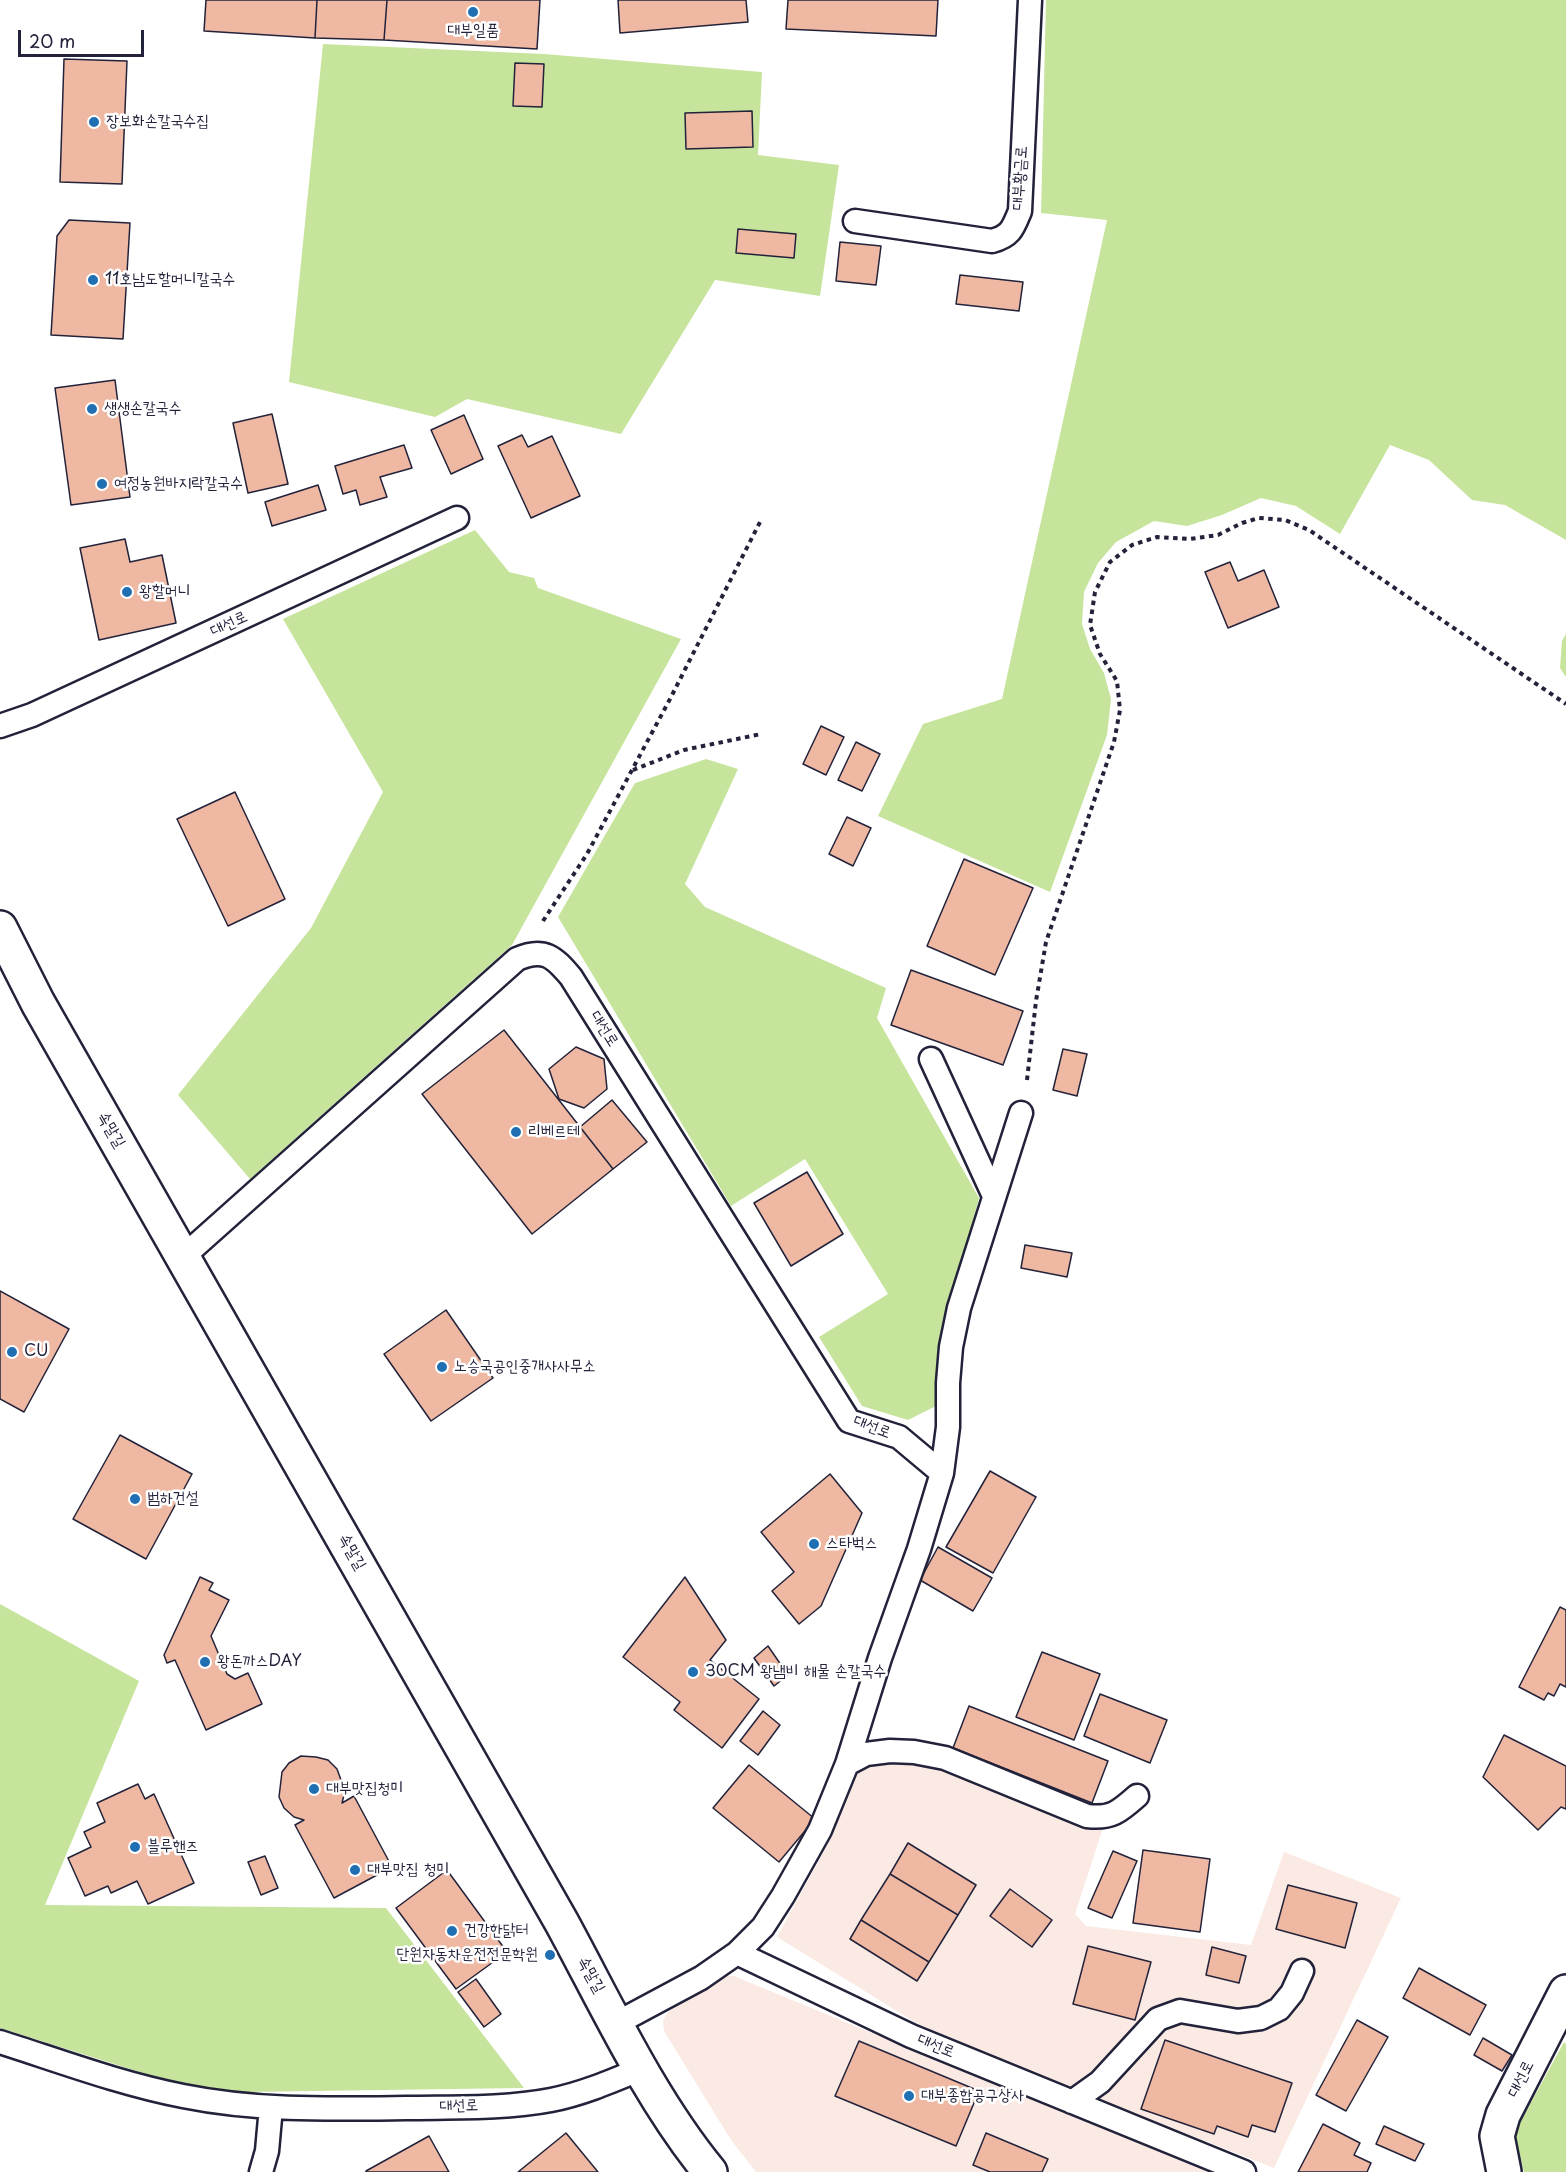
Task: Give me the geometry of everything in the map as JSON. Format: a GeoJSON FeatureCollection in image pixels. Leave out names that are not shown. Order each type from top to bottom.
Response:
{"type":"FeatureCollection","features":[{"type":"Feature","properties":{"kind":"street","name":"속말길"},"geometry":{"type":"LineString","coordinates":[[0,928],[38,1003],[562,1923],[641,2069],[670,2116],[710,2172]]}},
{"type":"Feature","properties":{"kind":"street","name":"대선로"},"geometry":{"type":"LineString","coordinates":[[1504,2172],[1497,2136],[1503,2115],[1566,1992]]}},
{"type":"Feature","properties":{"kind":"street"},"geometry":{"type":"LineString","coordinates":[[670,2116],[674,2141],[684,2172]]}},
{"type":"Feature","properties":{"kind":"lane","name":"대부황금로"},"geometry":{"type":"LineString","coordinates":[[855,221],[992,241],[1004,238],[1013,228],[1020,211],[1030,0]]}},
{"type":"Feature","properties":{"kind":"lane","name":"대선로"},"geometry":{"type":"LineString","coordinates":[[0,726],[32,716],[457,518]]}},
{"type":"Feature","properties":{"kind":"lane","name":"대선로"},"geometry":{"type":"LineString","coordinates":[[518,959],[531,953],[546,954],[560,963],[571,977],[849,1422],[899,1437],[942,1473]]}},
{"type":"Feature","properties":{"kind":"lane"},"geometry":{"type":"LineString","coordinates":[[184,1256],[518,959]]}},
{"type":"Feature","properties":{"kind":"lane"},"geometry":{"type":"LineString","coordinates":[[931,1059],[994,1196]]}},
{"type":"Feature","properties":{"kind":"lane"},"geometry":{"type":"LineString","coordinates":[[617,2023],[701,1978],[737,1953],[763,1927],[820,1830],[847,1764],[942,1473],[948,1427],[951,1347],[959,1308],[1021,1113]]}},
{"type":"Feature","properties":{"kind":"lane"},"geometry":{"type":"LineString","coordinates":[[847,1764],[866,1754],[890,1751],[914,1752],[945,1758],[1087,1816],[1102,1818],[1121,1811],[1137,1796]]}},
{"type":"Feature","properties":{"kind":"lane","name":"대선로"},"geometry":{"type":"LineString","coordinates":[[737,1953],[911,2036],[1244,2172]]}},
{"type":"Feature","properties":{"kind":"lane"},"geometry":{"type":"LineString","coordinates":[[1072,2102],[1100,2082],[1158,2019],[1180,2011],[1239,2021],[1262,2018],[1279,2009],[1292,1993],[1302,1971]]}},
{"type":"Feature","properties":{"kind":"lane","name":"대선로"},"geometry":{"type":"LineString","coordinates":[[0,2042],[138,2085],[182,2096],[223,2103],[317,2109],[521,2104],[552,2100],[579,2093],[641,2069]]}},
{"type":"Feature","properties":{"kind":"lane"},"geometry":{"type":"LineString","coordinates":[[261,2172],[267,2151],[271,2107]]}},
{"type":"Feature","properties":{"kind":"path"},"geometry":{"type":"LineString","coordinates":[[1021,1113],[1030,1067],[1036,1001],[1046,942],[1113,742],[1120,710],[1117,681],[1100,654],[1090,625],[1095,592],[1110,562],[1132,545],[1158,537],[1190,539],[1218,535],[1242,523],[1259,518],[1285,520],[1309,530],[1566,705]]}},
{"type":"Feature","properties":{"kind":"path"},"geometry":{"type":"LineString","coordinates":[[518,959],[587,854],[670,699],[760,522]]}},
{"type":"Feature","properties":{"kind":"path"},"geometry":{"type":"LineString","coordinates":[[632,770],[684,750],[760,734]]}},
{"type":"Feature","properties":{"kind":"shaded area"},"geometry":{"type":"Polygon","coordinates":[[[903,1760],[928,1765],[1081,1822],[1103,1828],[1075,1914],[1086,1926],[1251,1945],[1284,1852],[1401,1898],[1274,2168],[1042,2077],[918,2024],[777,1937],[829,1842],[852,1779],[865,1767],[883,1761],[903,1760]]]}},
{"type":"Feature","properties":{"kind":"shaded area"},"geometry":{"type":"Polygon","coordinates":[[[720,1976],[734,1976],[1208,2172],[756,2172],[731,2140],[664,2031],[663,2021],[667,2013],[720,1976]]]}},
{"type":"Feature","properties":{"kind":"green space"},"geometry":{"type":"Polygon","coordinates":[[[1046,0],[1566,0],[1566,540],[1505,505],[1472,500],[1429,460],[1390,445],[1340,534],[1296,506],[1261,498],[1222,515],[1187,526],[1154,521],[1116,542],[1098,563],[1084,592],[1082,624],[1090,649],[1104,673],[1111,699],[1107,735],[1050,892],[878,816],[923,724],[1002,699],[1107,220],[1041,213],[1046,0]]]}},
{"type":"Feature","properties":{"kind":"green space"},"geometry":{"type":"Polygon","coordinates":[[[323,44],[544,54],[762,72],[758,155],[839,165],[820,296],[715,280],[621,434],[467,399],[435,417],[289,382],[323,44]]]}},
{"type":"Feature","properties":{"kind":"green space"},"geometry":{"type":"Polygon","coordinates":[[[475,530],[509,572],[534,578],[538,588],[681,639],[512,945],[250,1179],[178,1095],[311,928],[383,792],[283,619],[475,530]]]}},
{"type":"Feature","properties":{"kind":"green space"},"geometry":{"type":"Polygon","coordinates":[[[1566,634],[1566,677],[1560,668],[1562,641],[1566,634]]]}},
{"type":"Feature","properties":{"kind":"green space"},"geometry":{"type":"Polygon","coordinates":[[[706,759],[738,769],[685,884],[705,907],[886,988],[877,1018],[979,1198],[946,1320],[936,1406],[908,1420],[862,1406],[819,1337],[888,1294],[805,1159],[731,1206],[558,917],[635,783],[706,759]]]}},
{"type":"Feature","properties":{"kind":"green space"},"geometry":{"type":"Polygon","coordinates":[[[0,1604],[139,1681],[45,1905],[386,1908],[524,2088],[244,2092],[197,2087],[146,2074],[0,2028],[0,1604]]]}},
{"type":"Feature","properties":{"kind":"green space"},"geometry":{"type":"Polygon","coordinates":[[[1564,2042],[1566,2044],[1566,2172],[1524,2172],[1515,2135],[1564,2042]]]}},
{"type":"Feature","properties":{"kind":"building"},"geometry":{"type":"Polygon","coordinates":[[[206,0],[317,0],[315,38],[204,31],[206,0]]]}},
{"type":"Feature","properties":{"kind":"building"},"geometry":{"type":"Polygon","coordinates":[[[317,0],[387,0],[384,40],[315,38],[317,0]]]}},
{"type":"Feature","properties":{"kind":"building"},"geometry":{"type":"Polygon","coordinates":[[[387,0],[540,0],[537,49],[384,40],[387,0]]]}},
{"type":"Feature","properties":{"kind":"building"},"geometry":{"type":"Polygon","coordinates":[[[618,0],[746,0],[748,22],[620,33],[618,0]]]}},
{"type":"Feature","properties":{"kind":"building"},"geometry":{"type":"Polygon","coordinates":[[[788,0],[938,0],[936,36],[786,29],[788,0]]]}},
{"type":"Feature","properties":{"kind":"building"},"geometry":{"type":"Polygon","coordinates":[[[64,59],[127,61],[122,184],[60,182],[64,59]]]}},
{"type":"Feature","properties":{"kind":"building"},"geometry":{"type":"Polygon","coordinates":[[[515,63],[544,64],[542,107],[513,106],[515,63]]]}},
{"type":"Feature","properties":{"kind":"building"},"geometry":{"type":"Polygon","coordinates":[[[752,111],[753,147],[686,149],[685,113],[752,111]]]}},
{"type":"Feature","properties":{"kind":"building"},"geometry":{"type":"Polygon","coordinates":[[[69,220],[130,223],[123,339],[51,335],[57,236],[69,220]]]}},
{"type":"Feature","properties":{"kind":"building"},"geometry":{"type":"Polygon","coordinates":[[[738,229],[796,234],[794,258],[736,253],[738,229]]]}},
{"type":"Feature","properties":{"kind":"building"},"geometry":{"type":"Polygon","coordinates":[[[840,242],[881,246],[876,285],[836,281],[840,242]]]}},
{"type":"Feature","properties":{"kind":"building"},"geometry":{"type":"Polygon","coordinates":[[[960,275],[1023,282],[1019,311],[956,304],[960,275]]]}},
{"type":"Feature","properties":{"kind":"building"},"geometry":{"type":"Polygon","coordinates":[[[115,380],[130,497],[71,505],[55,388],[115,380]]]}},
{"type":"Feature","properties":{"kind":"building"},"geometry":{"type":"Polygon","coordinates":[[[272,414],[288,484],[248,493],[233,423],[272,414]]]}},
{"type":"Feature","properties":{"kind":"building"},"geometry":{"type":"Polygon","coordinates":[[[464,415],[483,459],[451,474],[431,430],[464,415]]]}},
{"type":"Feature","properties":{"kind":"building"},"geometry":{"type":"Polygon","coordinates":[[[522,435],[528,447],[552,436],[580,496],[531,518],[498,446],[522,435]]]}},
{"type":"Feature","properties":{"kind":"building"},"geometry":{"type":"Polygon","coordinates":[[[404,445],[412,468],[380,477],[387,497],[360,505],[356,490],[343,494],[335,466],[404,445]]]}},
{"type":"Feature","properties":{"kind":"building"},"geometry":{"type":"Polygon","coordinates":[[[318,485],[326,510],[272,526],[265,502],[318,485]]]}},
{"type":"Feature","properties":{"kind":"building"},"geometry":{"type":"Polygon","coordinates":[[[125,539],[130,562],[162,555],[176,623],[99,640],[80,548],[125,539]]]}},
{"type":"Feature","properties":{"kind":"building"},"geometry":{"type":"Polygon","coordinates":[[[1230,562],[1238,581],[1264,570],[1279,607],[1228,628],[1205,572],[1230,562]]]}},
{"type":"Feature","properties":{"kind":"building"},"geometry":{"type":"Polygon","coordinates":[[[821,726],[844,737],[826,775],[803,764],[821,726]]]}},
{"type":"Feature","properties":{"kind":"building"},"geometry":{"type":"Polygon","coordinates":[[[856,742],[880,754],[862,791],[838,780],[856,742]]]}},
{"type":"Feature","properties":{"kind":"building"},"geometry":{"type":"Polygon","coordinates":[[[235,792],[285,899],[228,926],[177,819],[235,792]]]}},
{"type":"Feature","properties":{"kind":"building"},"geometry":{"type":"Polygon","coordinates":[[[847,817],[871,828],[853,866],[829,854],[847,817]]]}},
{"type":"Feature","properties":{"kind":"building"},"geometry":{"type":"Polygon","coordinates":[[[964,859],[1033,888],[995,975],[927,946],[964,859]]]}},
{"type":"Feature","properties":{"kind":"building"},"geometry":{"type":"Polygon","coordinates":[[[911,970],[1023,1011],[1003,1065],[891,1025],[911,970]]]}},
{"type":"Feature","properties":{"kind":"building"},"geometry":{"type":"Polygon","coordinates":[[[504,1030],[613,1169],[532,1234],[422,1094],[504,1030]]]}},
{"type":"Feature","properties":{"kind":"building"},"geometry":{"type":"Polygon","coordinates":[[[576,1047],[604,1059],[607,1089],[584,1108],[559,1099],[549,1069],[576,1047]]]}},
{"type":"Feature","properties":{"kind":"building"},"geometry":{"type":"Polygon","coordinates":[[[1063,1049],[1087,1054],[1077,1096],[1053,1090],[1063,1049]]]}},
{"type":"Feature","properties":{"kind":"building"},"geometry":{"type":"Polygon","coordinates":[[[612,1100],[647,1142],[613,1169],[580,1127],[612,1100]]]}},
{"type":"Feature","properties":{"kind":"building"},"geometry":{"type":"Polygon","coordinates":[[[807,1172],[843,1234],[791,1266],[754,1203],[807,1172]]]}},
{"type":"Feature","properties":{"kind":"building"},"geometry":{"type":"Polygon","coordinates":[[[1025,1245],[1072,1253],[1067,1277],[1021,1268],[1025,1245]]]}},
{"type":"Feature","properties":{"kind":"building"},"geometry":{"type":"Polygon","coordinates":[[[0,1291],[69,1329],[24,1412],[0,1399],[0,1291]]]}},
{"type":"Feature","properties":{"kind":"building"},"geometry":{"type":"Polygon","coordinates":[[[446,1310],[493,1378],[431,1421],[384,1354],[446,1310]]]}},
{"type":"Feature","properties":{"kind":"building"},"geometry":{"type":"Polygon","coordinates":[[[120,1435],[192,1474],[146,1559],[73,1519],[120,1435]]]}},
{"type":"Feature","properties":{"kind":"building"},"geometry":{"type":"Polygon","coordinates":[[[990,1471],[1036,1497],[993,1573],[946,1547],[990,1471]]]}},
{"type":"Feature","properties":{"kind":"building"},"geometry":{"type":"Polygon","coordinates":[[[830,1474],[862,1513],[821,1606],[799,1624],[772,1591],[794,1572],[761,1532],[830,1474]]]}},
{"type":"Feature","properties":{"kind":"building"},"geometry":{"type":"Polygon","coordinates":[[[938,1547],[992,1578],[973,1611],[920,1580],[938,1547]]]}},
{"type":"Feature","properties":{"kind":"building"},"geometry":{"type":"Polygon","coordinates":[[[200,1577],[213,1583],[209,1590],[229,1600],[211,1636],[227,1674],[235,1679],[248,1673],[262,1704],[206,1730],[175,1660],[167,1663],[164,1655],[200,1577]]]}},
{"type":"Feature","properties":{"kind":"building"},"geometry":{"type":"Polygon","coordinates":[[[685,1577],[726,1640],[710,1660],[759,1699],[722,1748],[674,1710],[680,1702],[623,1657],[685,1577]]]}},
{"type":"Feature","properties":{"kind":"building"},"geometry":{"type":"Polygon","coordinates":[[[1560,1607],[1566,1610],[1566,1687],[1560,1684],[1554,1696],[1548,1693],[1544,1700],[1519,1687],[1560,1607]]]}},
{"type":"Feature","properties":{"kind":"building"},"geometry":{"type":"Polygon","coordinates":[[[768,1646],[788,1675],[774,1686],[754,1658],[768,1646]]]}},
{"type":"Feature","properties":{"kind":"building"},"geometry":{"type":"Polygon","coordinates":[[[1042,1652],[1100,1674],[1074,1740],[1016,1717],[1042,1652]]]}},
{"type":"Feature","properties":{"kind":"building"},"geometry":{"type":"Polygon","coordinates":[[[1100,1694],[1167,1720],[1150,1763],[1084,1736],[1100,1694]]]}},
{"type":"Feature","properties":{"kind":"building"},"geometry":{"type":"Polygon","coordinates":[[[969,1706],[1108,1761],[1092,1803],[953,1748],[969,1706]]]}},
{"type":"Feature","properties":{"kind":"building"},"geometry":{"type":"Polygon","coordinates":[[[763,1711],[780,1725],[758,1755],[740,1741],[763,1711]]]}},
{"type":"Feature","properties":{"kind":"building"},"geometry":{"type":"Polygon","coordinates":[[[1504,1735],[1566,1766],[1566,1809],[1561,1807],[1538,1830],[1483,1777],[1504,1735]]]}},
{"type":"Feature","properties":{"kind":"building"},"geometry":{"type":"Polygon","coordinates":[[[301,1756],[328,1760],[337,1769],[345,1791],[342,1803],[354,1796],[392,1867],[334,1898],[295,1825],[304,1820],[294,1817],[284,1808],[279,1797],[282,1772],[289,1763],[301,1756]]]}},
{"type":"Feature","properties":{"kind":"building"},"geometry":{"type":"Polygon","coordinates":[[[749,1765],[815,1819],[779,1862],[713,1808],[749,1765]]]}},
{"type":"Feature","properties":{"kind":"building"},"geometry":{"type":"Polygon","coordinates":[[[138,1784],[145,1799],[154,1794],[194,1883],[148,1904],[137,1881],[111,1893],[108,1886],[85,1896],[68,1858],[91,1847],[84,1832],[105,1822],[97,1803],[138,1784]]]}},
{"type":"Feature","properties":{"kind":"building"},"geometry":{"type":"Polygon","coordinates":[[[908,1843],[976,1885],[958,1915],[890,1874],[908,1843]]]}},
{"type":"Feature","properties":{"kind":"building"},"geometry":{"type":"Polygon","coordinates":[[[1143,1850],[1210,1859],[1200,1932],[1133,1923],[1143,1850]]]}},
{"type":"Feature","properties":{"kind":"building"},"geometry":{"type":"Polygon","coordinates":[[[1113,1851],[1137,1861],[1112,1918],[1088,1908],[1113,1851]]]}},
{"type":"Feature","properties":{"kind":"building"},"geometry":{"type":"Polygon","coordinates":[[[265,1856],[278,1888],[261,1895],[248,1862],[265,1856]]]}},
{"type":"Feature","properties":{"kind":"building"},"geometry":{"type":"Polygon","coordinates":[[[447,1870],[507,1952],[456,1989],[396,1908],[447,1870]]]}},
{"type":"Feature","properties":{"kind":"building"},"geometry":{"type":"Polygon","coordinates":[[[890,1874],[958,1915],[929,1962],[861,1920],[890,1874]]]}},
{"type":"Feature","properties":{"kind":"building"},"geometry":{"type":"Polygon","coordinates":[[[1288,1885],[1357,1903],[1345,1948],[1276,1929],[1288,1885]]]}},
{"type":"Feature","properties":{"kind":"building"},"geometry":{"type":"Polygon","coordinates":[[[1010,1889],[1052,1920],[1032,1947],[990,1916],[1010,1889]]]}},
{"type":"Feature","properties":{"kind":"building"},"geometry":{"type":"Polygon","coordinates":[[[861,1920],[929,1962],[917,1981],[850,1939],[861,1920]]]}},
{"type":"Feature","properties":{"kind":"building"},"geometry":{"type":"Polygon","coordinates":[[[1088,1946],[1151,1962],[1135,2020],[1073,2004],[1088,1946]]]}},
{"type":"Feature","properties":{"kind":"building"},"geometry":{"type":"Polygon","coordinates":[[[1212,1947],[1246,1956],[1239,1983],[1206,1975],[1212,1947]]]}},
{"type":"Feature","properties":{"kind":"building"},"geometry":{"type":"Polygon","coordinates":[[[1419,1968],[1486,2005],[1470,2035],[1403,1998],[1419,1968]]]}},
{"type":"Feature","properties":{"kind":"building"},"geometry":{"type":"Polygon","coordinates":[[[476,1979],[501,2014],[484,2027],[458,1992],[476,1979]]]}},
{"type":"Feature","properties":{"kind":"building"},"geometry":{"type":"Polygon","coordinates":[[[1357,2020],[1388,2037],[1346,2111],[1316,2095],[1357,2020]]]}},
{"type":"Feature","properties":{"kind":"building"},"geometry":{"type":"Polygon","coordinates":[[[1483,2038],[1512,2055],[1502,2071],[1474,2055],[1483,2038]]]}},
{"type":"Feature","properties":{"kind":"building"},"geometry":{"type":"Polygon","coordinates":[[[1165,2040],[1292,2083],[1275,2132],[1252,2125],[1248,2137],[1217,2126],[1214,2134],[1141,2109],[1165,2040]]]}},
{"type":"Feature","properties":{"kind":"building"},"geometry":{"type":"Polygon","coordinates":[[[859,2041],[979,2091],[956,2146],[835,2096],[859,2041]]]}},
{"type":"Feature","properties":{"kind":"building"},"geometry":{"type":"Polygon","coordinates":[[[1323,2124],[1360,2143],[1354,2155],[1371,2163],[1367,2172],[1298,2172],[1323,2124]]]}},
{"type":"Feature","properties":{"kind":"building"},"geometry":{"type":"Polygon","coordinates":[[[1384,2126],[1424,2144],[1415,2161],[1376,2144],[1384,2126]]]}},
{"type":"Feature","properties":{"kind":"building"},"geometry":{"type":"Polygon","coordinates":[[[566,2133],[598,2172],[518,2172],[566,2133]]]}},
{"type":"Feature","properties":{"kind":"building"},"geometry":{"type":"Polygon","coordinates":[[[986,2133],[1048,2159],[1042,2172],[990,2172],[973,2165],[986,2133]]]}},
{"type":"Feature","properties":{"kind":"building"},"geometry":{"type":"Polygon","coordinates":[[[429,2136],[449,2172],[366,2172],[366,2171],[429,2136]]]}},
{"type":"Feature","properties":{"kind":"place","name":"대부일품"},"geometry":{"type":"Point","coordinates":[473,12]}},
{"type":"Feature","properties":{"kind":"place","name":"장보화손칼국수집"},"geometry":{"type":"Point","coordinates":[94,122]}},
{"type":"Feature","properties":{"kind":"place","name":"11호남도할머니칼국수"},"geometry":{"type":"Point","coordinates":[93,280]}},
{"type":"Feature","properties":{"kind":"place","name":"생생손칼국수"},"geometry":{"type":"Point","coordinates":[92,409]}},
{"type":"Feature","properties":{"kind":"place","name":"여정농원바지락칼국수"},"geometry":{"type":"Point","coordinates":[102,484]}},
{"type":"Feature","properties":{"kind":"place","name":"왕할머니"},"geometry":{"type":"Point","coordinates":[127,592]}},
{"type":"Feature","properties":{"kind":"place","name":"리베르테"},"geometry":{"type":"Point","coordinates":[516,1132]}},
{"type":"Feature","properties":{"kind":"place","name":"CU"},"geometry":{"type":"Point","coordinates":[12,1352]}},
{"type":"Feature","properties":{"kind":"place","name":"노승국공인중개사사무소"},"geometry":{"type":"Point","coordinates":[442,1367]}},
{"type":"Feature","properties":{"kind":"place","name":"범하건설"},"geometry":{"type":"Point","coordinates":[135,1499]}},
{"type":"Feature","properties":{"kind":"place","name":"스타벅스"},"geometry":{"type":"Point","coordinates":[814,1544]}},
{"type":"Feature","properties":{"kind":"place","name":"왕돈까스DAY"},"geometry":{"type":"Point","coordinates":[205,1662]}},
{"type":"Feature","properties":{"kind":"place","name":"30CM 왕냄비 해물 손칼국수"},"geometry":{"type":"Point","coordinates":[693,1672]}},
{"type":"Feature","properties":{"kind":"place","name":"대부맛집청미"},"geometry":{"type":"Point","coordinates":[314,1789]}},
{"type":"Feature","properties":{"kind":"place","name":"블루핸즈"},"geometry":{"type":"Point","coordinates":[135,1847]}},
{"type":"Feature","properties":{"kind":"place","name":"대부맛집 청미"},"geometry":{"type":"Point","coordinates":[355,1870]}},
{"type":"Feature","properties":{"kind":"place","name":"건강한닭터"},"geometry":{"type":"Point","coordinates":[452,1931]}},
{"type":"Feature","properties":{"kind":"place","name":"단원자동차운전전문학원"},"geometry":{"type":"Point","coordinates":[550,1955]}},
{"type":"Feature","properties":{"kind":"place","name":"대부종합공구상사"},"geometry":{"type":"Point","coordinates":[909,2096]}}]}
